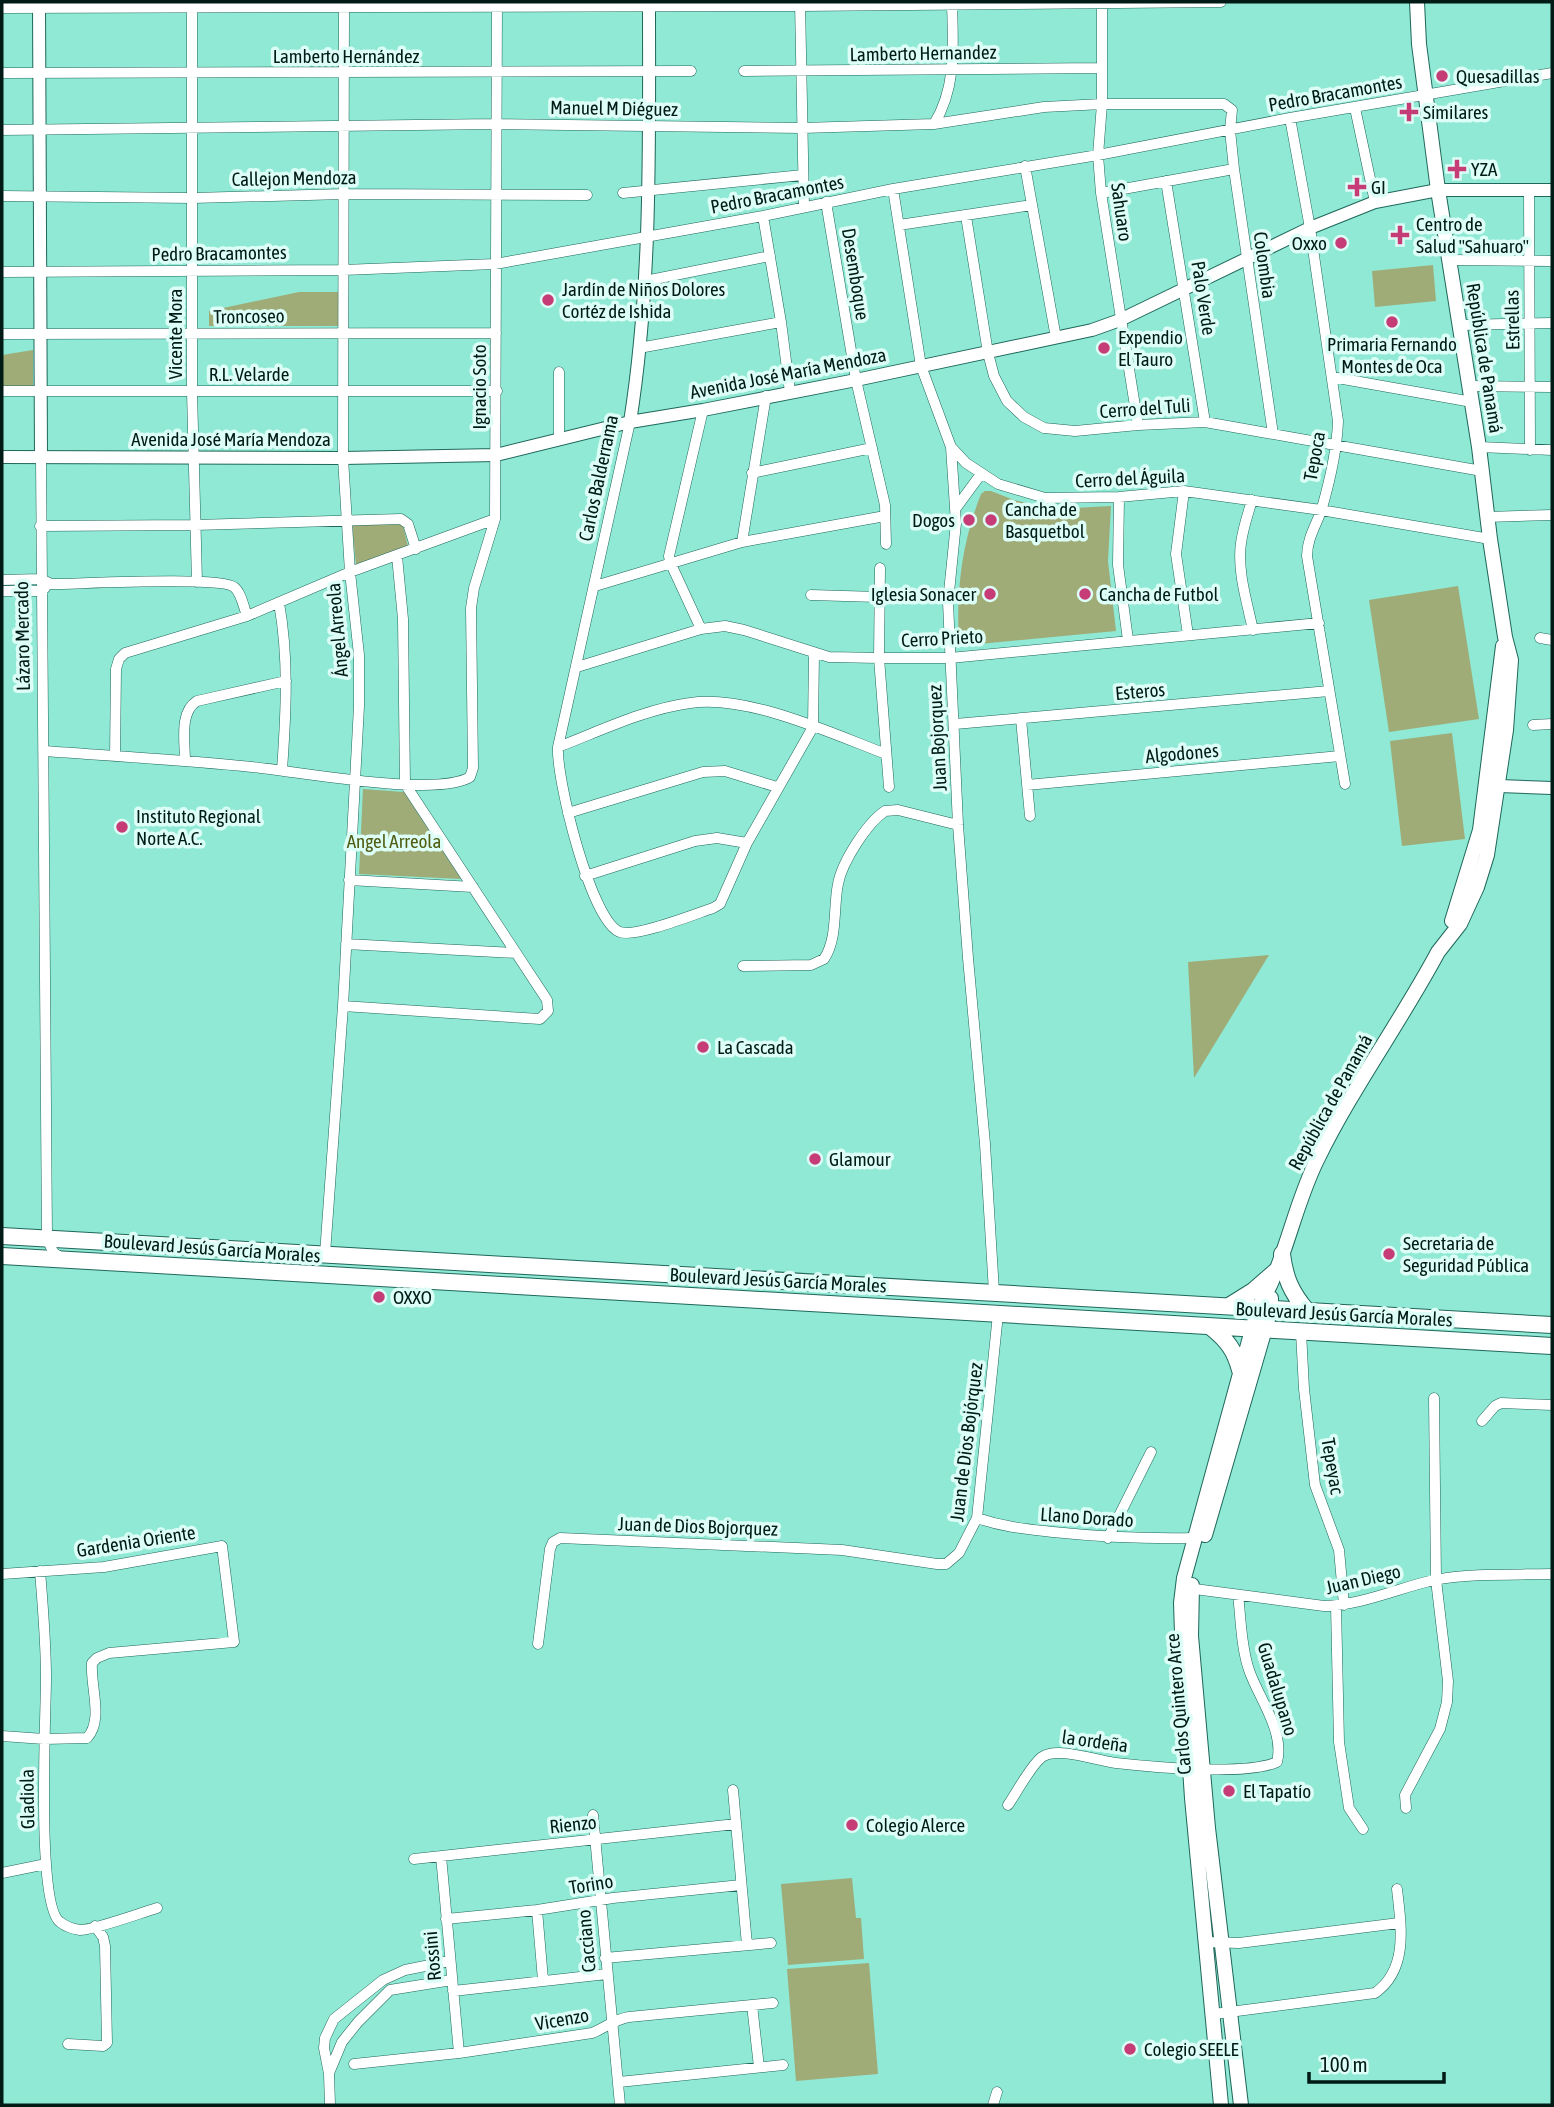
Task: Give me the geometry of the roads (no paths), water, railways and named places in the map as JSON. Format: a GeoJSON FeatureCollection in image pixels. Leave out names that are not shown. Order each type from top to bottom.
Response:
{"type":"FeatureCollection","features":[{"type":"Feature","properties":{"kind":"main road","name":"República de Panamá"},"geometry":{"type":"LineString","coordinates":[[1417,2],[1438,190],[1461,325],[1505,637],[1511,660],[1499,786],[1487,855],[1460,924],[1442,945]]}},
{"type":"Feature","properties":{"kind":"main road","name":"República de Panamá"},"geometry":{"type":"LineString","coordinates":[[1264,1308],[1302,1195],[1318,1158],[1442,945],[1461,895],[1480,830],[1505,637]]}},
{"type":"Feature","properties":{"kind":"main road"},"geometry":{"type":"LineString","coordinates":[[1461,895],[1468,886],[1478,861],[1492,791],[1499,786],[1494,778],[1505,682],[1501,657]]}},
{"type":"Feature","properties":{"kind":"main road","name":"Boulevard Jesús García Morales"},"geometry":{"type":"LineString","coordinates":[[2,1236],[1552,1325]]}},
{"type":"Feature","properties":{"kind":"main road"},"geometry":{"type":"LineString","coordinates":[[1282,1254],[1287,1282],[1294,1296],[1307,1311]]}},
{"type":"Feature","properties":{"kind":"main road","name":"Boulevard Jesús García Morales"},"geometry":{"type":"LineString","coordinates":[[2,1256],[1552,1346]]}},
{"type":"Feature","properties":{"kind":"main road"},"geometry":{"type":"LineString","coordinates":[[397,1280],[399,1258]]}},
{"type":"Feature","properties":{"kind":"main road"},"geometry":{"type":"LineString","coordinates":[[1229,1306],[1273,1279]]}},
{"type":"Feature","properties":{"kind":"main road","name":"Carlos Quintero Arce"},"geometry":{"type":"LineString","coordinates":[[1187,1588],[1264,1308]]}},
{"type":"Feature","properties":{"kind":"main road"},"geometry":{"type":"LineString","coordinates":[[1212,1328],[1235,1352],[1240,1370]]}},
{"type":"Feature","properties":{"kind":"main road","name":"Carlos Quintero Arce"},"geometry":{"type":"LineString","coordinates":[[1221,2105],[1205,1942],[1187,1588],[1195,1538],[1225,1448],[1240,1370],[1259,1329]]}},
{"type":"Feature","properties":{"kind":"main road","name":"Carlos Quintero Arce"},"geometry":{"type":"LineString","coordinates":[[1197,1768],[1223,1944],[1241,2105]]}},
{"type":"Feature","properties":{"kind":"street","name":"Sahuaro"},"geometry":{"type":"LineString","coordinates":[[1102,2],[1102,104],[1098,155],[1101,193],[1138,425]]}},
{"type":"Feature","properties":{"kind":"street"},"geometry":{"type":"LineString","coordinates":[[2,8],[39,5],[1221,2]]}},
{"type":"Feature","properties":{"kind":"street"},"geometry":{"type":"LineString","coordinates":[[934,124],[949,91],[952,3]]}},
{"type":"Feature","properties":{"kind":"street","name":"Ángel Arreola"},"geometry":{"type":"LineString","coordinates":[[325,1254],[343,1006],[359,706],[359,655],[350,572],[344,458],[344,4]]}},
{"type":"Feature","properties":{"kind":"street","name":"Ignacio Soto"},"geometry":{"type":"LineString","coordinates":[[405,783],[454,782],[470,777],[473,768],[471,608],[474,588],[495,519],[497,4]]}},
{"type":"Feature","properties":{"kind":"street","name":"Carlos Balderrama"},"geometry":{"type":"LineString","coordinates":[[649,4],[648,237],[639,348],[629,422],[558,747],[560,781],[585,876],[605,918],[613,929],[620,932],[631,934],[720,904],[747,843]]}},
{"type":"Feature","properties":{"kind":"street"},"geometry":{"type":"LineString","coordinates":[[800,4],[804,207]]}},
{"type":"Feature","properties":{"kind":"street","name":"Lázaro Mercado"},"geometry":{"type":"LineString","coordinates":[[39,5],[40,526],[47,1238]]}},
{"type":"Feature","properties":{"kind":"street","name":"Vicente Mora"},"geometry":{"type":"LineString","coordinates":[[192,5],[192,391],[197,582]]}},
{"type":"Feature","properties":{"kind":"street","name":"Lamberto Hernandez"},"geometry":{"type":"LineString","coordinates":[[744,71],[1102,68]]}},
{"type":"Feature","properties":{"kind":"street","name":"Lamberto Hernández"},"geometry":{"type":"LineString","coordinates":[[2,73],[691,71]]}},
{"type":"Feature","properties":{"kind":"street","name":"Pedro Bracamontes"},"geometry":{"type":"LineString","coordinates":[[2,272],[343,270],[495,264],[763,216],[893,189],[1552,73]]}},
{"type":"Feature","properties":{"kind":"street","name":"Manuel M Diéguez"},"geometry":{"type":"LineString","coordinates":[[2,130],[496,124],[802,128],[934,124],[1044,107],[1224,104]]}},
{"type":"Feature","properties":{"kind":"street","name":"Colombia"},"geometry":{"type":"LineString","coordinates":[[1224,104],[1232,110],[1230,130],[1234,169],[1273,434]]}},
{"type":"Feature","properties":{"kind":"street"},"geometry":{"type":"LineString","coordinates":[[1355,108],[1374,202]]}},
{"type":"Feature","properties":{"kind":"street","name":"Tepoca"},"geometry":{"type":"LineString","coordinates":[[1290,118],[1310,229],[1338,421],[1337,446],[1321,510],[1307,548],[1345,784]]}},
{"type":"Feature","properties":{"kind":"street"},"geometry":{"type":"LineString","coordinates":[[1025,166],[1056,338]]}},
{"type":"Feature","properties":{"kind":"street"},"geometry":{"type":"LineString","coordinates":[[1101,193],[1234,169]]}},
{"type":"Feature","properties":{"kind":"street"},"geometry":{"type":"LineString","coordinates":[[623,192],[803,175]]}},
{"type":"Feature","properties":{"kind":"street","name":"Palo Verde"},"geometry":{"type":"LineString","coordinates":[[1166,181],[1205,422]]}},
{"type":"Feature","properties":{"kind":"street","name":"Juan Bojorquez"},"geometry":{"type":"LineString","coordinates":[[893,189],[921,366],[951,447],[956,509],[949,582],[950,658],[958,825],[985,1144],[994,1292]]}},
{"type":"Feature","properties":{"kind":"street","name":"Avenida José María Mendoza"},"geometry":{"type":"LineString","coordinates":[[2,457],[344,458],[496,455],[629,422],[856,380],[1092,330],[1120,320],[1310,229],[1374,202],[1438,190],[1552,190]]}},
{"type":"Feature","properties":{"kind":"street","name":"Estrellas"},"geometry":{"type":"LineString","coordinates":[[1529,190],[1530,450]]}},
{"type":"Feature","properties":{"kind":"street","name":"Callejon Mendoza"},"geometry":{"type":"LineString","coordinates":[[2,196],[193,198],[344,194],[587,194]]}},
{"type":"Feature","properties":{"kind":"street","name":"Desemboque"},"geometry":{"type":"LineString","coordinates":[[826,202],[856,380],[884,500],[886,544]]}},
{"type":"Feature","properties":{"kind":"street"},"geometry":{"type":"LineString","coordinates":[[899,225],[1032,205]]}},
{"type":"Feature","properties":{"kind":"street"},"geometry":{"type":"LineString","coordinates":[[763,216],[790,392]]}},
{"type":"Feature","properties":{"kind":"street","name":"Cerro del Tuli"},"geometry":{"type":"LineString","coordinates":[[967,216],[994,376],[1007,401],[1024,417],[1044,428],[1075,431],[1205,422],[1482,471]]}},
{"type":"Feature","properties":{"kind":"street"},"geometry":{"type":"LineString","coordinates":[[645,281],[770,256]]}},
{"type":"Feature","properties":{"kind":"street"},"geometry":{"type":"LineString","coordinates":[[1450,260],[1552,261]]}},
{"type":"Feature","properties":{"kind":"street"},"geometry":{"type":"LineString","coordinates":[[639,348],[781,322]]}},
{"type":"Feature","properties":{"kind":"street"},"geometry":{"type":"LineString","coordinates":[[1461,325],[1552,323]]}},
{"type":"Feature","properties":{"kind":"street","name":"Troncoseo"},"geometry":{"type":"LineString","coordinates":[[2,334],[344,331],[496,333]]}},
{"type":"Feature","properties":{"kind":"street"},"geometry":{"type":"LineString","coordinates":[[559,372],[559,440]]}},
{"type":"Feature","properties":{"kind":"street"},"geometry":{"type":"LineString","coordinates":[[1332,377],[1472,402]]}},
{"type":"Feature","properties":{"kind":"street"},"geometry":{"type":"LineString","coordinates":[[1469,386],[1552,387]]}},
{"type":"Feature","properties":{"kind":"street","name":"R.L. Velarde"},"geometry":{"type":"LineString","coordinates":[[2,391],[497,391]]}},
{"type":"Feature","properties":{"kind":"street"},"geometry":{"type":"LineString","coordinates":[[742,542],[766,396]]}},
{"type":"Feature","properties":{"kind":"street"},"geometry":{"type":"LineString","coordinates":[[701,629],[669,556],[703,410]]}},
{"type":"Feature","properties":{"kind":"street","name":"Cerro del Águila"},"geometry":{"type":"LineString","coordinates":[[951,447],[967,463],[998,484],[1045,498],[1119,497],[1184,491],[1321,510],[1490,539]]}},
{"type":"Feature","properties":{"kind":"street"},"geometry":{"type":"LineString","coordinates":[[1479,447],[1552,450]]}},
{"type":"Feature","properties":{"kind":"street"},"geometry":{"type":"LineString","coordinates":[[752,472],[872,448]]}},
{"type":"Feature","properties":{"kind":"street"},"geometry":{"type":"LineString","coordinates":[[956,509],[982,474]]}},
{"type":"Feature","properties":{"kind":"street"},"geometry":{"type":"LineString","coordinates":[[1184,491],[1176,554],[1188,635]]}},
{"type":"Feature","properties":{"kind":"street"},"geometry":{"type":"LineString","coordinates":[[1119,497],[1118,565],[1128,640]]}},
{"type":"Feature","properties":{"kind":"street"},"geometry":{"type":"LineString","coordinates":[[1252,500],[1241,541],[1241,553],[1253,630]]}},
{"type":"Feature","properties":{"kind":"street"},"geometry":{"type":"LineString","coordinates":[[1487,517],[1552,515]]}},
{"type":"Feature","properties":{"kind":"street"},"geometry":{"type":"LineString","coordinates":[[595,586],[742,542],[885,516]]}},
{"type":"Feature","properties":{"kind":"street"},"geometry":{"type":"LineString","coordinates":[[115,756],[116,669],[119,659],[125,653],[247,616],[350,572],[495,519]]}},
{"type":"Feature","properties":{"kind":"street"},"geometry":{"type":"LineString","coordinates":[[40,526],[195,526],[347,520],[406,521],[416,549]]}},
{"type":"Feature","properties":{"kind":"street"},"geometry":{"type":"LineString","coordinates":[[343,1006],[540,1019],[548,1011],[547,1000],[405,783],[403,619],[397,555]]}},
{"type":"Feature","properties":{"kind":"street"},"geometry":{"type":"LineString","coordinates":[[880,568],[878,658],[889,787]]}},
{"type":"Feature","properties":{"kind":"street"},"geometry":{"type":"LineString","coordinates":[[2,580],[41,579],[51,584],[197,582],[233,586],[247,616]]}},
{"type":"Feature","properties":{"kind":"street"},"geometry":{"type":"LineString","coordinates":[[2,591],[41,591],[51,584]]}},
{"type":"Feature","properties":{"kind":"street"},"geometry":{"type":"LineString","coordinates":[[811,595],[878,597]]}},
{"type":"Feature","properties":{"kind":"street"},"geometry":{"type":"LineString","coordinates":[[279,603],[285,646],[286,681],[282,770]]}},
{"type":"Feature","properties":{"kind":"street","name":"Cerro Prieto"},"geometry":{"type":"LineString","coordinates":[[577,667],[701,629],[725,626],[830,657],[950,658],[1319,624]]}},
{"type":"Feature","properties":{"kind":"street"},"geometry":{"type":"LineString","coordinates":[[1540,638],[1552,640]]}},
{"type":"Feature","properties":{"kind":"street"},"geometry":{"type":"LineString","coordinates":[[585,876],[695,841],[717,838],[747,843],[813,727],[814,653]]}},
{"type":"Feature","properties":{"kind":"street"},"geometry":{"type":"LineString","coordinates":[[185,761],[186,713],[190,706],[197,701],[286,681]]}},
{"type":"Feature","properties":{"kind":"street","name":"Esteros"},"geometry":{"type":"LineString","coordinates":[[955,724],[1329,691]]}},
{"type":"Feature","properties":{"kind":"street"},"geometry":{"type":"LineString","coordinates":[[558,747],[668,707],[693,702],[747,707],[813,727],[886,754]]}},
{"type":"Feature","properties":{"kind":"street"},"geometry":{"type":"LineString","coordinates":[[1021,719],[1030,816]]}},
{"type":"Feature","properties":{"kind":"street"},"geometry":{"type":"LineString","coordinates":[[1533,725],[1552,724]]}},
{"type":"Feature","properties":{"kind":"street"},"geometry":{"type":"LineString","coordinates":[[44,751],[185,761],[282,770],[356,781],[405,783]]}},
{"type":"Feature","properties":{"kind":"street","name":"Algodones"},"geometry":{"type":"LineString","coordinates":[[1027,785],[1340,756]]}},
{"type":"Feature","properties":{"kind":"street"},"geometry":{"type":"LineString","coordinates":[[568,813],[703,772],[725,771],[777,787]]}},
{"type":"Feature","properties":{"kind":"street"},"geometry":{"type":"LineString","coordinates":[[1499,786],[1552,788]]}},
{"type":"Feature","properties":{"kind":"street"},"geometry":{"type":"LineString","coordinates":[[743,966],[811,965],[824,959],[831,944],[841,873],[859,841],[885,811],[898,810],[958,825]]}},
{"type":"Feature","properties":{"kind":"street"},"geometry":{"type":"LineString","coordinates":[[349,880],[473,887]]}},
{"type":"Feature","properties":{"kind":"street"},"geometry":{"type":"LineString","coordinates":[[346,944],[516,953]]}},
{"type":"Feature","properties":{"kind":"street"},"geometry":{"type":"LineString","coordinates":[[47,1238],[53,1252],[67,1260]]}},
{"type":"Feature","properties":{"kind":"street","name":"Juan de Dios Bojórquez"},"geometry":{"type":"LineString","coordinates":[[946,1564],[959,1553],[977,1518],[998,1314]]}},
{"type":"Feature","properties":{"kind":"street","name":"Tepeyac"},"geometry":{"type":"LineString","coordinates":[[1301,1332],[1304,1390],[1315,1485],[1339,1550],[1339,1742],[1349,1808],[1363,1829]]}},
{"type":"Feature","properties":{"kind":"street"},"geometry":{"type":"LineString","coordinates":[[1406,1808],[1406,1791],[1440,1729],[1447,1702],[1436,1580],[1434,1398]]}},
{"type":"Feature","properties":{"kind":"street"},"geometry":{"type":"LineString","coordinates":[[1482,1421],[1494,1405],[1501,1403],[1552,1405]]}},
{"type":"Feature","properties":{"kind":"street"},"geometry":{"type":"LineString","coordinates":[[1108,1538],[1151,1452]]}},
{"type":"Feature","properties":{"kind":"street","name":"Llano Dorado"},"geometry":{"type":"LineString","coordinates":[[977,1518],[1000,1526],[1026,1530],[1108,1538],[1195,1538]]}},
{"type":"Feature","properties":{"kind":"street","name":"Juan de Dios Bojorquez"},"geometry":{"type":"LineString","coordinates":[[538,1644],[550,1549],[553,1542],[560,1538],[842,1550],[946,1564]]}},
{"type":"Feature","properties":{"kind":"street","name":"Gardenia Oriente"},"geometry":{"type":"LineString","coordinates":[[2,1574],[104,1567],[222,1546],[234,1642],[109,1653],[97,1658],[92,1663],[91,1675],[95,1722],[93,1731],[87,1738],[44,1739]]}},
{"type":"Feature","properties":{"kind":"street","name":"Gladiola"},"geometry":{"type":"LineString","coordinates":[[40,1571],[46,1653],[46,1864],[52,1909],[56,1920],[67,1927],[80,1930],[157,1908]]}},
{"type":"Feature","properties":{"kind":"street","name":"Juan Diego"},"geometry":{"type":"LineString","coordinates":[[1187,1588],[1319,1606],[1340,1605],[1436,1580],[1552,1574]]}},
{"type":"Feature","properties":{"kind":"street","name":"Guadalupano"},"geometry":{"type":"LineString","coordinates":[[1197,1768],[1261,1766],[1273,1764],[1278,1758],[1271,1716],[1249,1671],[1238,1595]]}},
{"type":"Feature","properties":{"kind":"street"},"geometry":{"type":"LineString","coordinates":[[2,1736],[44,1739]]}},
{"type":"Feature","properties":{"kind":"street","name":"la ordeña"},"geometry":{"type":"LineString","coordinates":[[1008,1805],[1041,1757],[1050,1753],[1115,1763],[1197,1768]]}},
{"type":"Feature","properties":{"kind":"street"},"geometry":{"type":"LineString","coordinates":[[733,1790],[747,1945]]}},
{"type":"Feature","properties":{"kind":"street","name":"Cacciano"},"geometry":{"type":"LineString","coordinates":[[593,1815],[620,2105]]}},
{"type":"Feature","properties":{"kind":"street","name":"Rienzo"},"geometry":{"type":"LineString","coordinates":[[414,1859],[736,1824]]}},
{"type":"Feature","properties":{"kind":"street","name":"Rossini"},"geometry":{"type":"LineString","coordinates":[[441,1856],[459,2053]]}},
{"type":"Feature","properties":{"kind":"street"},"geometry":{"type":"LineString","coordinates":[[2,1873],[46,1864]]}},
{"type":"Feature","properties":{"kind":"street","name":"Torino"},"geometry":{"type":"LineString","coordinates":[[446,1919],[741,1885]]}},
{"type":"Feature","properties":{"kind":"street"},"geometry":{"type":"LineString","coordinates":[[1214,2014],[1375,1993],[1381,1989],[1400,1960],[1397,1889]]}},
{"type":"Feature","properties":{"kind":"street"},"geometry":{"type":"LineString","coordinates":[[537,1910],[544,1980]]}},
{"type":"Feature","properties":{"kind":"street"},"geometry":{"type":"LineString","coordinates":[[1205,1942],[1239,1943],[1399,1923]]}},
{"type":"Feature","properties":{"kind":"street"},"geometry":{"type":"LineString","coordinates":[[68,2044],[103,2046],[107,2043],[105,1946],[103,1937],[94,1926]]}},
{"type":"Feature","properties":{"kind":"street"},"geometry":{"type":"LineString","coordinates":[[605,1958],[771,1942]]}},
{"type":"Feature","properties":{"kind":"street"},"geometry":{"type":"LineString","coordinates":[[330,2105],[329,2074],[324,2048],[325,2038],[334,2019],[383,1980],[405,1970],[450,1961]]}},
{"type":"Feature","properties":{"kind":"street"},"geometry":{"type":"LineString","coordinates":[[329,2074],[342,2042],[390,1990],[607,1974]]}},
{"type":"Feature","properties":{"kind":"street"},"geometry":{"type":"LineString","coordinates":[[383,1980],[390,1990]]}},
{"type":"Feature","properties":{"kind":"street","name":"Vicenzo"},"geometry":{"type":"LineString","coordinates":[[354,2064],[459,2053],[592,2033],[629,2017],[773,2003]]}},
{"type":"Feature","properties":{"kind":"street"},"geometry":{"type":"LineString","coordinates":[[752,2005],[759,2067]]}},
{"type":"Feature","properties":{"kind":"street"},"geometry":{"type":"LineString","coordinates":[[619,2082],[783,2065]]}},
{"type":"Feature","properties":{"kind":"street"},"geometry":{"type":"LineString","coordinates":[[993,2105],[997,2092]]}},
{"type":"Feature","properties":{"kind":"place","name":"Quesadillas"},"geometry":{"type":"Point","coordinates":[1442,76]}},
{"type":"Feature","properties":{"kind":"place","name":"Similares"},"geometry":{"type":"Point","coordinates":[1409,112]}},
{"type":"Feature","properties":{"kind":"place","name":"YZA"},"geometry":{"type":"Point","coordinates":[1457,169]}},
{"type":"Feature","properties":{"kind":"place","name":"GI"},"geometry":{"type":"Point","coordinates":[1357,187]}},
{"type":"Feature","properties":{"kind":"place","name":"Centro de Salud \"Sahuaro\""},"geometry":{"type":"Point","coordinates":[1400,235]}},
{"type":"Feature","properties":{"kind":"place","name":"Oxxo"},"geometry":{"type":"Point","coordinates":[1341,243]}},
{"type":"Feature","properties":{"kind":"place","name":"Jardín de Niños Dolores Cortéz de Ishida"},"geometry":{"type":"Point","coordinates":[548,300]}},
{"type":"Feature","properties":{"kind":"place","name":"Primaria Fernando Montes de Oca"},"geometry":{"type":"Point","coordinates":[1392,322]}},
{"type":"Feature","properties":{"kind":"place","name":"Expendio El Tauro"},"geometry":{"type":"Point","coordinates":[1104,348]}},
{"type":"Feature","properties":{"kind":"place","name":"Dogos"},"geometry":{"type":"Point","coordinates":[969,520]}},
{"type":"Feature","properties":{"kind":"place","name":"Cancha de Basquetbol"},"geometry":{"type":"Point","coordinates":[991,520]}},
{"type":"Feature","properties":{"kind":"place","name":"Iglesia Sonacer"},"geometry":{"type":"Point","coordinates":[990,594]}},
{"type":"Feature","properties":{"kind":"place","name":"Cancha de Futbol"},"geometry":{"type":"Point","coordinates":[1085,594]}},
{"type":"Feature","properties":{"kind":"place","name":"Instituto Regional Norte A.C."},"geometry":{"type":"Point","coordinates":[122,827]}},
{"type":"Feature","properties":{"kind":"place","name":"La Cascada"},"geometry":{"type":"Point","coordinates":[703,1047]}},
{"type":"Feature","properties":{"kind":"place","name":"Glamour"},"geometry":{"type":"Point","coordinates":[815,1159]}},
{"type":"Feature","properties":{"kind":"place","name":"Secretaria de Seguridad Pública"},"geometry":{"type":"Point","coordinates":[1389,1254]}},
{"type":"Feature","properties":{"kind":"place","name":"OXXO"},"geometry":{"type":"Point","coordinates":[379,1297]}},
{"type":"Feature","properties":{"kind":"place","name":"El Tapatío"},"geometry":{"type":"Point","coordinates":[1229,1791]}},
{"type":"Feature","properties":{"kind":"place","name":"Colegio Alerce"},"geometry":{"type":"Point","coordinates":[852,1825]}},
{"type":"Feature","properties":{"kind":"place","name":"Colegio SEELE"},"geometry":{"type":"Point","coordinates":[1130,2049]}},
{"type":"Feature","properties":{"kind":"park label","name":"Angel Arreola"},"geometry":{"type":"Point","coordinates":[394,841]}}]}
